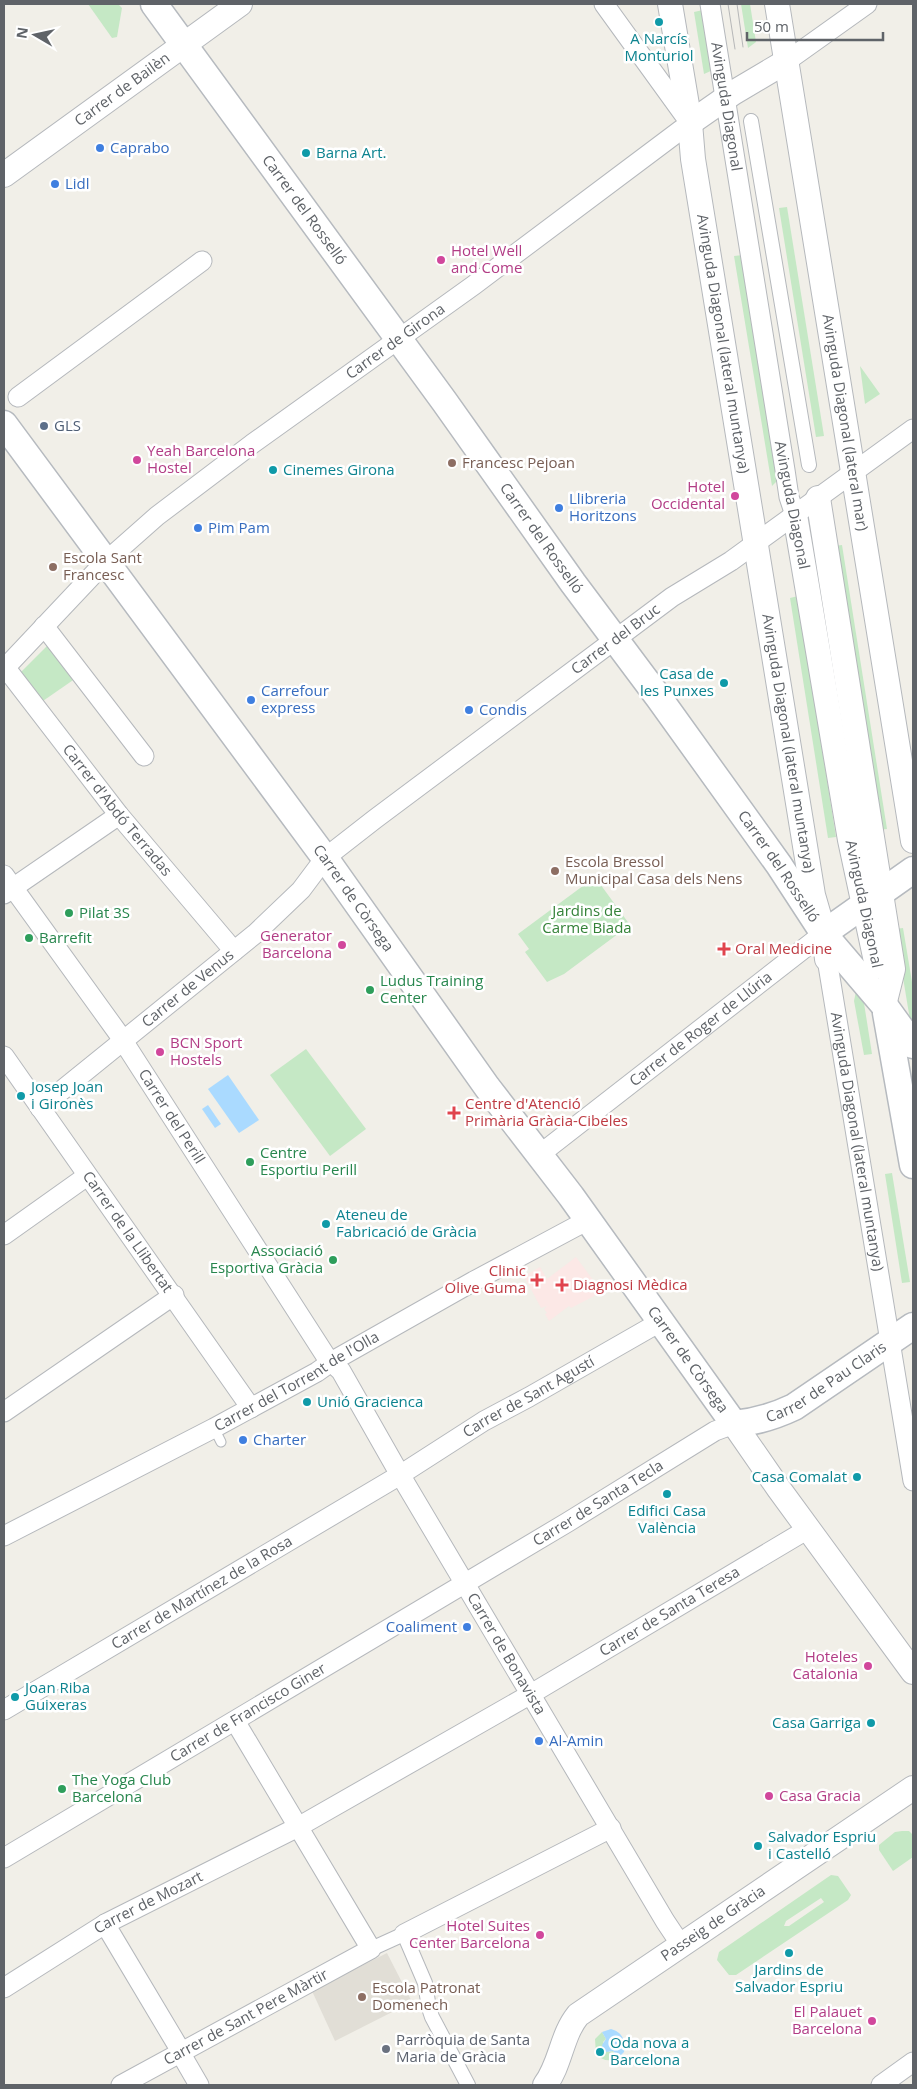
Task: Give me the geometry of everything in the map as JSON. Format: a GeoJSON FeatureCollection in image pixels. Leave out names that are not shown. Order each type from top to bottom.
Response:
{"type":"FeatureCollection","features":[{"type":"Feature","properties":{"kind":"main road","name":"Carrer del Rosselló"},"geometry":{"type":"LineString","coordinates":[[154,4],[614,640],[659,698],[779,866],[824,933],[884,1005],[913,1045]]}},
{"type":"Feature","properties":{"kind":"main road","name":"Carrer de Còrsega"},"geometry":{"type":"LineString","coordinates":[[4,424],[325,858],[487,1088],[588,1220],[734,1424]]}},
{"type":"Feature","properties":{"kind":"main road","name":"Carrer de Roger de Llúria"},"geometry":{"type":"LineString","coordinates":[[824,933],[913,870]]}},
{"type":"Feature","properties":{"kind":"main road","name":"Avinguda Diagonal"},"geometry":{"type":"LineString","coordinates":[[884,1005],[913,1165]]}},
{"type":"Feature","properties":{"kind":"main road","name":"Carrer de Pau Claris"},"geometry":{"type":"LineString","coordinates":[[734,1424],[775,1416],[794,1407],[913,1326]]}},
{"type":"Feature","properties":{"kind":"street","name":"Carrer de Bailèn"},"geometry":{"type":"LineString","coordinates":[[4,175],[183,43],[240,4]]}},
{"type":"Feature","properties":{"kind":"street"},"geometry":{"type":"LineString","coordinates":[[604,4],[690,123],[787,61],[867,4]]}},
{"type":"Feature","properties":{"kind":"street","name":"Avinguda Diagonal (lateral muntanya)"},"geometry":{"type":"LineString","coordinates":[[670,4],[813,894],[824,933],[913,1481]]}},
{"type":"Feature","properties":{"kind":"street","name":"Avinguda Diagonal"},"geometry":{"type":"LineString","coordinates":[[710,4],[789,497],[796,515],[850,840],[872,899]]}},
{"type":"Feature","properties":{"kind":"street","name":"Avinguda Diagonal (lateral mar)"},"geometry":{"type":"LineString","coordinates":[[778,4],[913,842]]}},
{"type":"Feature","properties":{"kind":"street","name":"Avinguda Diagonal"},"geometry":{"type":"LineString","coordinates":[[751,120],[809,465]]}},
{"type":"Feature","properties":{"kind":"street","name":"Carrer de Girona"},"geometry":{"type":"LineString","coordinates":[[4,668],[105,562],[161,513],[252,444],[474,285],[690,123]]}},
{"type":"Feature","properties":{"kind":"street"},"geometry":{"type":"LineString","coordinates":[[18,397],[202,261]]}},
{"type":"Feature","properties":{"kind":"street","name":"Carrer del Bruc"},"geometry":{"type":"LineString","coordinates":[[325,858],[672,597],[756,544],[853,472],[912,432]]}},
{"type":"Feature","properties":{"kind":"street","name":"Avinguda Diagonal"},"geometry":{"type":"LineString","coordinates":[[818,498],[872,899],[884,1005]]}},
{"type":"Feature","properties":{"kind":"street"},"geometry":{"type":"LineString","coordinates":[[44,626],[144,756]]}},
{"type":"Feature","properties":{"kind":"street","name":"Carrer d'Abdó Terradas"},"geometry":{"type":"LineString","coordinates":[[4,668],[119,814],[234,951]]}},
{"type":"Feature","properties":{"kind":"street"},"geometry":{"type":"LineString","coordinates":[[7,886],[119,814]]}},
{"type":"Feature","properties":{"kind":"street","name":"Carrer de Venus"},"geometry":{"type":"LineString","coordinates":[[40,1108],[234,951],[301,890],[325,858]]}},
{"type":"Feature","properties":{"kind":"street","name":"Carrer del Perill"},"geometry":{"type":"LineString","coordinates":[[7,886],[123,1042],[331,1362]]}},
{"type":"Feature","properties":{"kind":"street","name":"Carrer de Roger de Llúria"},"geometry":{"type":"LineString","coordinates":[[539,1155],[824,933]]}},
{"type":"Feature","properties":{"kind":"street","name":"Carrer de la Llibertat"},"geometry":{"type":"LineString","coordinates":[[4,1056],[252,1408]]}},
{"type":"Feature","properties":{"kind":"street"},"geometry":{"type":"LineString","coordinates":[[4,1235],[87,1176]]}},
{"type":"Feature","properties":{"kind":"street","name":"Carrer del Torrent de l'Olla"},"geometry":{"type":"LineString","coordinates":[[4,1536],[218,1435],[252,1408],[322,1369],[331,1362],[474,1281],[588,1220]]}},
{"type":"Feature","properties":{"kind":"street"},"geometry":{"type":"LineString","coordinates":[[4,1412],[174,1295]]}},
{"type":"Feature","properties":{"kind":"street","name":"Carrer de Sant Agustí"},"geometry":{"type":"LineString","coordinates":[[400,1474],[484,1421],[660,1322]]}},
{"type":"Feature","properties":{"kind":"street","name":"Carrer de Bonavista"},"geometry":{"type":"LineString","coordinates":[[331,1362],[341,1371],[665,1922],[681,1945]]}},
{"type":"Feature","properties":{"kind":"street"},"geometry":{"type":"LineString","coordinates":[[734,1424],[913,1672]]}},
{"type":"Feature","properties":{"kind":"street","name":"Carrer de Santa Tecla"},"geometry":{"type":"LineString","coordinates":[[465,1583],[715,1431],[734,1424]]}},
{"type":"Feature","properties":{"kind":"street","name":"Carrer de Martínez de la Rosa"},"geometry":{"type":"LineString","coordinates":[[4,1710],[400,1474]]}},
{"type":"Feature","properties":{"kind":"street","name":"Carrer de Santa Teresa"},"geometry":{"type":"LineString","coordinates":[[298,1826],[531,1694],[808,1529]]}},
{"type":"Feature","properties":{"kind":"street","name":"Carrer de Francisco Giner"},"geometry":{"type":"LineString","coordinates":[[4,1858],[465,1583]]}},
{"type":"Feature","properties":{"kind":"street"},"geometry":{"type":"LineString","coordinates":[[234,1721],[370,1949],[404,1934],[611,1828]]}},
{"type":"Feature","properties":{"kind":"street","name":"Passeig de Gràcia"},"geometry":{"type":"LineString","coordinates":[[545,2085],[552,2073],[566,2031],[578,2015],[913,1788]]}},
{"type":"Feature","properties":{"kind":"street","name":"Carrer de Mozart"},"geometry":{"type":"LineString","coordinates":[[4,1988],[105,1924],[298,1826]]}},
{"type":"Feature","properties":{"kind":"street"},"geometry":{"type":"LineString","coordinates":[[105,1924],[199,2085]]}},
{"type":"Feature","properties":{"kind":"street"},"geometry":{"type":"LineString","coordinates":[[404,1934],[425,1983],[432,2017],[468,2085]]}},
{"type":"Feature","properties":{"kind":"street","name":"Carrer de Sant Pere Màrtir"},"geometry":{"type":"LineString","coordinates":[[121,2085],[370,1949]]}},
{"type":"Feature","properties":{"kind":"street"},"geometry":{"type":"LineString","coordinates":[[881,2085],[913,2062]]}},
{"type":"Feature","properties":{"kind":"shaded area","name":"Diagnosi Mèdica"},"geometry":{"type":"Polygon","coordinates":[[[576,1257],[602,1292],[571,1308],[569,1306],[549,1321],[544,1309],[547,1306],[541,1308],[524,1276],[540,1267],[547,1279],[576,1257]]]}},
{"type":"Feature","properties":{"kind":"shaded area","name":"Escola Patronat Domenech"},"geometry":{"type":"Polygon","coordinates":[[[387,1953],[412,2002],[335,2041],[312,1991],[387,1953]]]}},
{"type":"Feature","properties":{"kind":"green space"},"geometry":{"type":"Polygon","coordinates":[[[88,4],[118,4],[122,8],[117,37],[112,38],[88,4]]]}},
{"type":"Feature","properties":{"kind":"green space"},"geometry":{"type":"Polygon","coordinates":[[[741,4],[750,4],[756,42],[748,48],[741,4]]]}},
{"type":"Feature","properties":{"kind":"green space"},"geometry":{"type":"Polygon","coordinates":[[[703,10],[713,70],[704,74],[694,12],[703,10]]]}},
{"type":"Feature","properties":{"kind":"green space"},"geometry":{"type":"Polygon","coordinates":[[[787,207],[824,436],[816,437],[779,208],[787,207]]]}},
{"type":"Feature","properties":{"kind":"green space"},"geometry":{"type":"Polygon","coordinates":[[[743,255],[779,479],[772,486],[734,256],[743,255]]]}},
{"type":"Feature","properties":{"kind":"green space"},"geometry":{"type":"Polygon","coordinates":[[[860,366],[880,394],[865,404],[860,366]]]}},
{"type":"Feature","properties":{"kind":"green space"},"geometry":{"type":"Polygon","coordinates":[[[842,545],[887,829],[878,830],[834,546],[842,545]]]}},
{"type":"Feature","properties":{"kind":"green space"},"geometry":{"type":"Polygon","coordinates":[[[798,596],[836,837],[828,838],[790,598],[798,596]]]}},
{"type":"Feature","properties":{"kind":"green space"},"geometry":{"type":"Polygon","coordinates":[[[52,641],[79,676],[40,703],[18,675],[52,641]]]}},
{"type":"Feature","properties":{"kind":"green space","name":"Jardins de Carme Biada"},"geometry":{"type":"Polygon","coordinates":[[[595,877],[630,925],[564,974],[547,982],[525,952],[529,949],[518,934],[595,877]]]}},
{"type":"Feature","properties":{"kind":"green space"},"geometry":{"type":"Polygon","coordinates":[[[903,928],[913,988],[913,1029],[895,929],[903,928]]]}},
{"type":"Feature","properties":{"kind":"green space"},"geometry":{"type":"Polygon","coordinates":[[[856,991],[864,1003],[872,1054],[864,1055],[854,1001],[856,991]]]}},
{"type":"Feature","properties":{"kind":"green space"},"geometry":{"type":"Polygon","coordinates":[[[306,1049],[366,1129],[330,1156],[270,1075],[306,1049]]]}},
{"type":"Feature","properties":{"kind":"green space"},"geometry":{"type":"Polygon","coordinates":[[[892,1173],[910,1282],[902,1283],[885,1174],[892,1173]]]}},
{"type":"Feature","properties":{"kind":"green space"},"geometry":{"type":"Polygon","coordinates":[[[909,1831],[913,1835],[913,1857],[893,1871],[879,1850],[879,1845],[895,1832],[909,1831]]]}},
{"type":"Feature","properties":{"kind":"green space"},"geometry":{"type":"Polygon","coordinates":[[[831,1875],[838,1876],[851,1895],[848,1900],[736,1975],[729,1975],[717,1960],[719,1952],[831,1875]],[[821,1898],[786,1921],[784,1926],[789,1926],[824,1902],[821,1898]]]}},
{"type":"Feature","properties":{"kind":"green space"},"geometry":{"type":"Polygon","coordinates":[[[602,2032],[606,2039],[603,2042],[609,2052],[613,2051],[618,2058],[606,2060],[596,2054],[595,2039],[602,2032]]]}},
{"type":"Feature","properties":{"kind":"water"},"geometry":{"type":"Polygon","coordinates":[[[228,1075],[259,1120],[239,1133],[208,1089],[228,1075]]]}},
{"type":"Feature","properties":{"kind":"water"},"geometry":{"type":"Polygon","coordinates":[[[208,1105],[221,1124],[215,1128],[202,1109],[208,1105]]]}},
{"type":"Feature","properties":{"kind":"water"},"geometry":{"type":"Polygon","coordinates":[[[611,2029],[618,2032],[624,2040],[624,2052],[618,2058],[613,2051],[606,2052],[602,2045],[606,2039],[602,2032],[611,2029]]]}},
{"type":"Feature","properties":{"kind":"tram line"},"geometry":{"type":"LineString","coordinates":[[728,4],[735,49]]}},
{"type":"Feature","properties":{"kind":"tram line"},"geometry":{"type":"LineString","coordinates":[[737,4],[743,47]]}},
{"type":"Feature","properties":{"kind":"place","name":"A Narcís Monturiol"},"geometry":{"type":"Point","coordinates":[659,22]}},
{"type":"Feature","properties":{"kind":"place","name":"Caprabo"},"geometry":{"type":"Point","coordinates":[100,148]}},
{"type":"Feature","properties":{"kind":"place","name":"Barna Art."},"geometry":{"type":"Point","coordinates":[306,153]}},
{"type":"Feature","properties":{"kind":"place","name":"Lidl"},"geometry":{"type":"Point","coordinates":[55,184]}},
{"type":"Feature","properties":{"kind":"place","name":"Hotel Well and Come"},"geometry":{"type":"Point","coordinates":[441,260]}},
{"type":"Feature","properties":{"kind":"place","name":"GLS"},"geometry":{"type":"Point","coordinates":[44,426]}},
{"type":"Feature","properties":{"kind":"place","name":"Yeah Barcelona Hostel"},"geometry":{"type":"Point","coordinates":[137,460]}},
{"type":"Feature","properties":{"kind":"place","name":"Francesc Pejoan"},"geometry":{"type":"Point","coordinates":[452,463]}},
{"type":"Feature","properties":{"kind":"place","name":"Cinemes Girona"},"geometry":{"type":"Point","coordinates":[273,470]}},
{"type":"Feature","properties":{"kind":"place","name":"Hotel Occidental"},"geometry":{"type":"Point","coordinates":[735,496]}},
{"type":"Feature","properties":{"kind":"place","name":"Llibreria Horitzons"},"geometry":{"type":"Point","coordinates":[559,508]}},
{"type":"Feature","properties":{"kind":"place","name":"Pim Pam"},"geometry":{"type":"Point","coordinates":[198,528]}},
{"type":"Feature","properties":{"kind":"place","name":"Escola Sant Francesc"},"geometry":{"type":"Point","coordinates":[53,567]}},
{"type":"Feature","properties":{"kind":"place","name":"Casa de les Punxes"},"geometry":{"type":"Point","coordinates":[724,683]}},
{"type":"Feature","properties":{"kind":"place","name":"Carrefour express"},"geometry":{"type":"Point","coordinates":[251,700]}},
{"type":"Feature","properties":{"kind":"place","name":"Condis"},"geometry":{"type":"Point","coordinates":[469,710]}},
{"type":"Feature","properties":{"kind":"place","name":"Escola Bressol Municipal Casa dels Nens"},"geometry":{"type":"Point","coordinates":[555,871]}},
{"type":"Feature","properties":{"kind":"place","name":"Pilat 3S"},"geometry":{"type":"Point","coordinates":[69,913]}},
{"type":"Feature","properties":{"kind":"place","name":"Barrefit"},"geometry":{"type":"Point","coordinates":[29,938]}},
{"type":"Feature","properties":{"kind":"place","name":"Generator Barcelona"},"geometry":{"type":"Point","coordinates":[342,945]}},
{"type":"Feature","properties":{"kind":"place","name":"Oral Medicine"},"geometry":{"type":"Point","coordinates":[724,949]}},
{"type":"Feature","properties":{"kind":"place","name":"Ludus Training Center"},"geometry":{"type":"Point","coordinates":[370,990]}},
{"type":"Feature","properties":{"kind":"place","name":"BCN Sport Hostels"},"geometry":{"type":"Point","coordinates":[160,1052]}},
{"type":"Feature","properties":{"kind":"place","name":"Josep Joan i Gironès"},"geometry":{"type":"Point","coordinates":[21,1096]}},
{"type":"Feature","properties":{"kind":"place","name":"Centre d'Atenció Primària Gràcia-Cibeles"},"geometry":{"type":"Point","coordinates":[454,1113]}},
{"type":"Feature","properties":{"kind":"place","name":"Centre Esportiu Perill"},"geometry":{"type":"Point","coordinates":[250,1162]}},
{"type":"Feature","properties":{"kind":"place","name":"Ateneu de Fabricació de Gràcia"},"geometry":{"type":"Point","coordinates":[326,1224]}},
{"type":"Feature","properties":{"kind":"place","name":"Associació Esportiva Gràcia"},"geometry":{"type":"Point","coordinates":[333,1260]}},
{"type":"Feature","properties":{"kind":"place","name":"Clinic Olive Guma"},"geometry":{"type":"Point","coordinates":[537,1280]}},
{"type":"Feature","properties":{"kind":"place","name":"Diagnosi Mèdica"},"geometry":{"type":"Point","coordinates":[562,1285]}},
{"type":"Feature","properties":{"kind":"place","name":"Unió Gracienca"},"geometry":{"type":"Point","coordinates":[307,1402]}},
{"type":"Feature","properties":{"kind":"place","name":"Charter"},"geometry":{"type":"Point","coordinates":[243,1440]}},
{"type":"Feature","properties":{"kind":"place","name":"Casa Comalat"},"geometry":{"type":"Point","coordinates":[857,1477]}},
{"type":"Feature","properties":{"kind":"place","name":"Edifici Casa València"},"geometry":{"type":"Point","coordinates":[667,1494]}},
{"type":"Feature","properties":{"kind":"place","name":"Coaliment"},"geometry":{"type":"Point","coordinates":[467,1627]}},
{"type":"Feature","properties":{"kind":"place","name":"Hoteles Catalonia"},"geometry":{"type":"Point","coordinates":[868,1666]}},
{"type":"Feature","properties":{"kind":"place","name":"Joan Riba Guixeras"},"geometry":{"type":"Point","coordinates":[15,1697]}},
{"type":"Feature","properties":{"kind":"place","name":"Casa Garriga"},"geometry":{"type":"Point","coordinates":[871,1723]}},
{"type":"Feature","properties":{"kind":"place","name":"Al-Amin"},"geometry":{"type":"Point","coordinates":[539,1741]}},
{"type":"Feature","properties":{"kind":"place","name":"The Yoga Club Barcelona"},"geometry":{"type":"Point","coordinates":[62,1789]}},
{"type":"Feature","properties":{"kind":"place","name":"Casa Gracia"},"geometry":{"type":"Point","coordinates":[769,1796]}},
{"type":"Feature","properties":{"kind":"place","name":"Salvador Espriu i Castelló"},"geometry":{"type":"Point","coordinates":[758,1846]}},
{"type":"Feature","properties":{"kind":"place","name":"Hotel Suites Center Barcelona"},"geometry":{"type":"Point","coordinates":[540,1935]}},
{"type":"Feature","properties":{"kind":"place","name":"Jardins de Salvador Espriu"},"geometry":{"type":"Point","coordinates":[789,1953]}},
{"type":"Feature","properties":{"kind":"place","name":"Escola Patronat Domenech"},"geometry":{"type":"Point","coordinates":[362,1997]}},
{"type":"Feature","properties":{"kind":"place","name":"El Palauet Barcelona"},"geometry":{"type":"Point","coordinates":[872,2021]}},
{"type":"Feature","properties":{"kind":"place","name":"Parròquia de Santa Maria de Gràcia"},"geometry":{"type":"Point","coordinates":[386,2049]}},
{"type":"Feature","properties":{"kind":"place","name":"Oda nova a Barcelona"},"geometry":{"type":"Point","coordinates":[600,2052]}}]}
